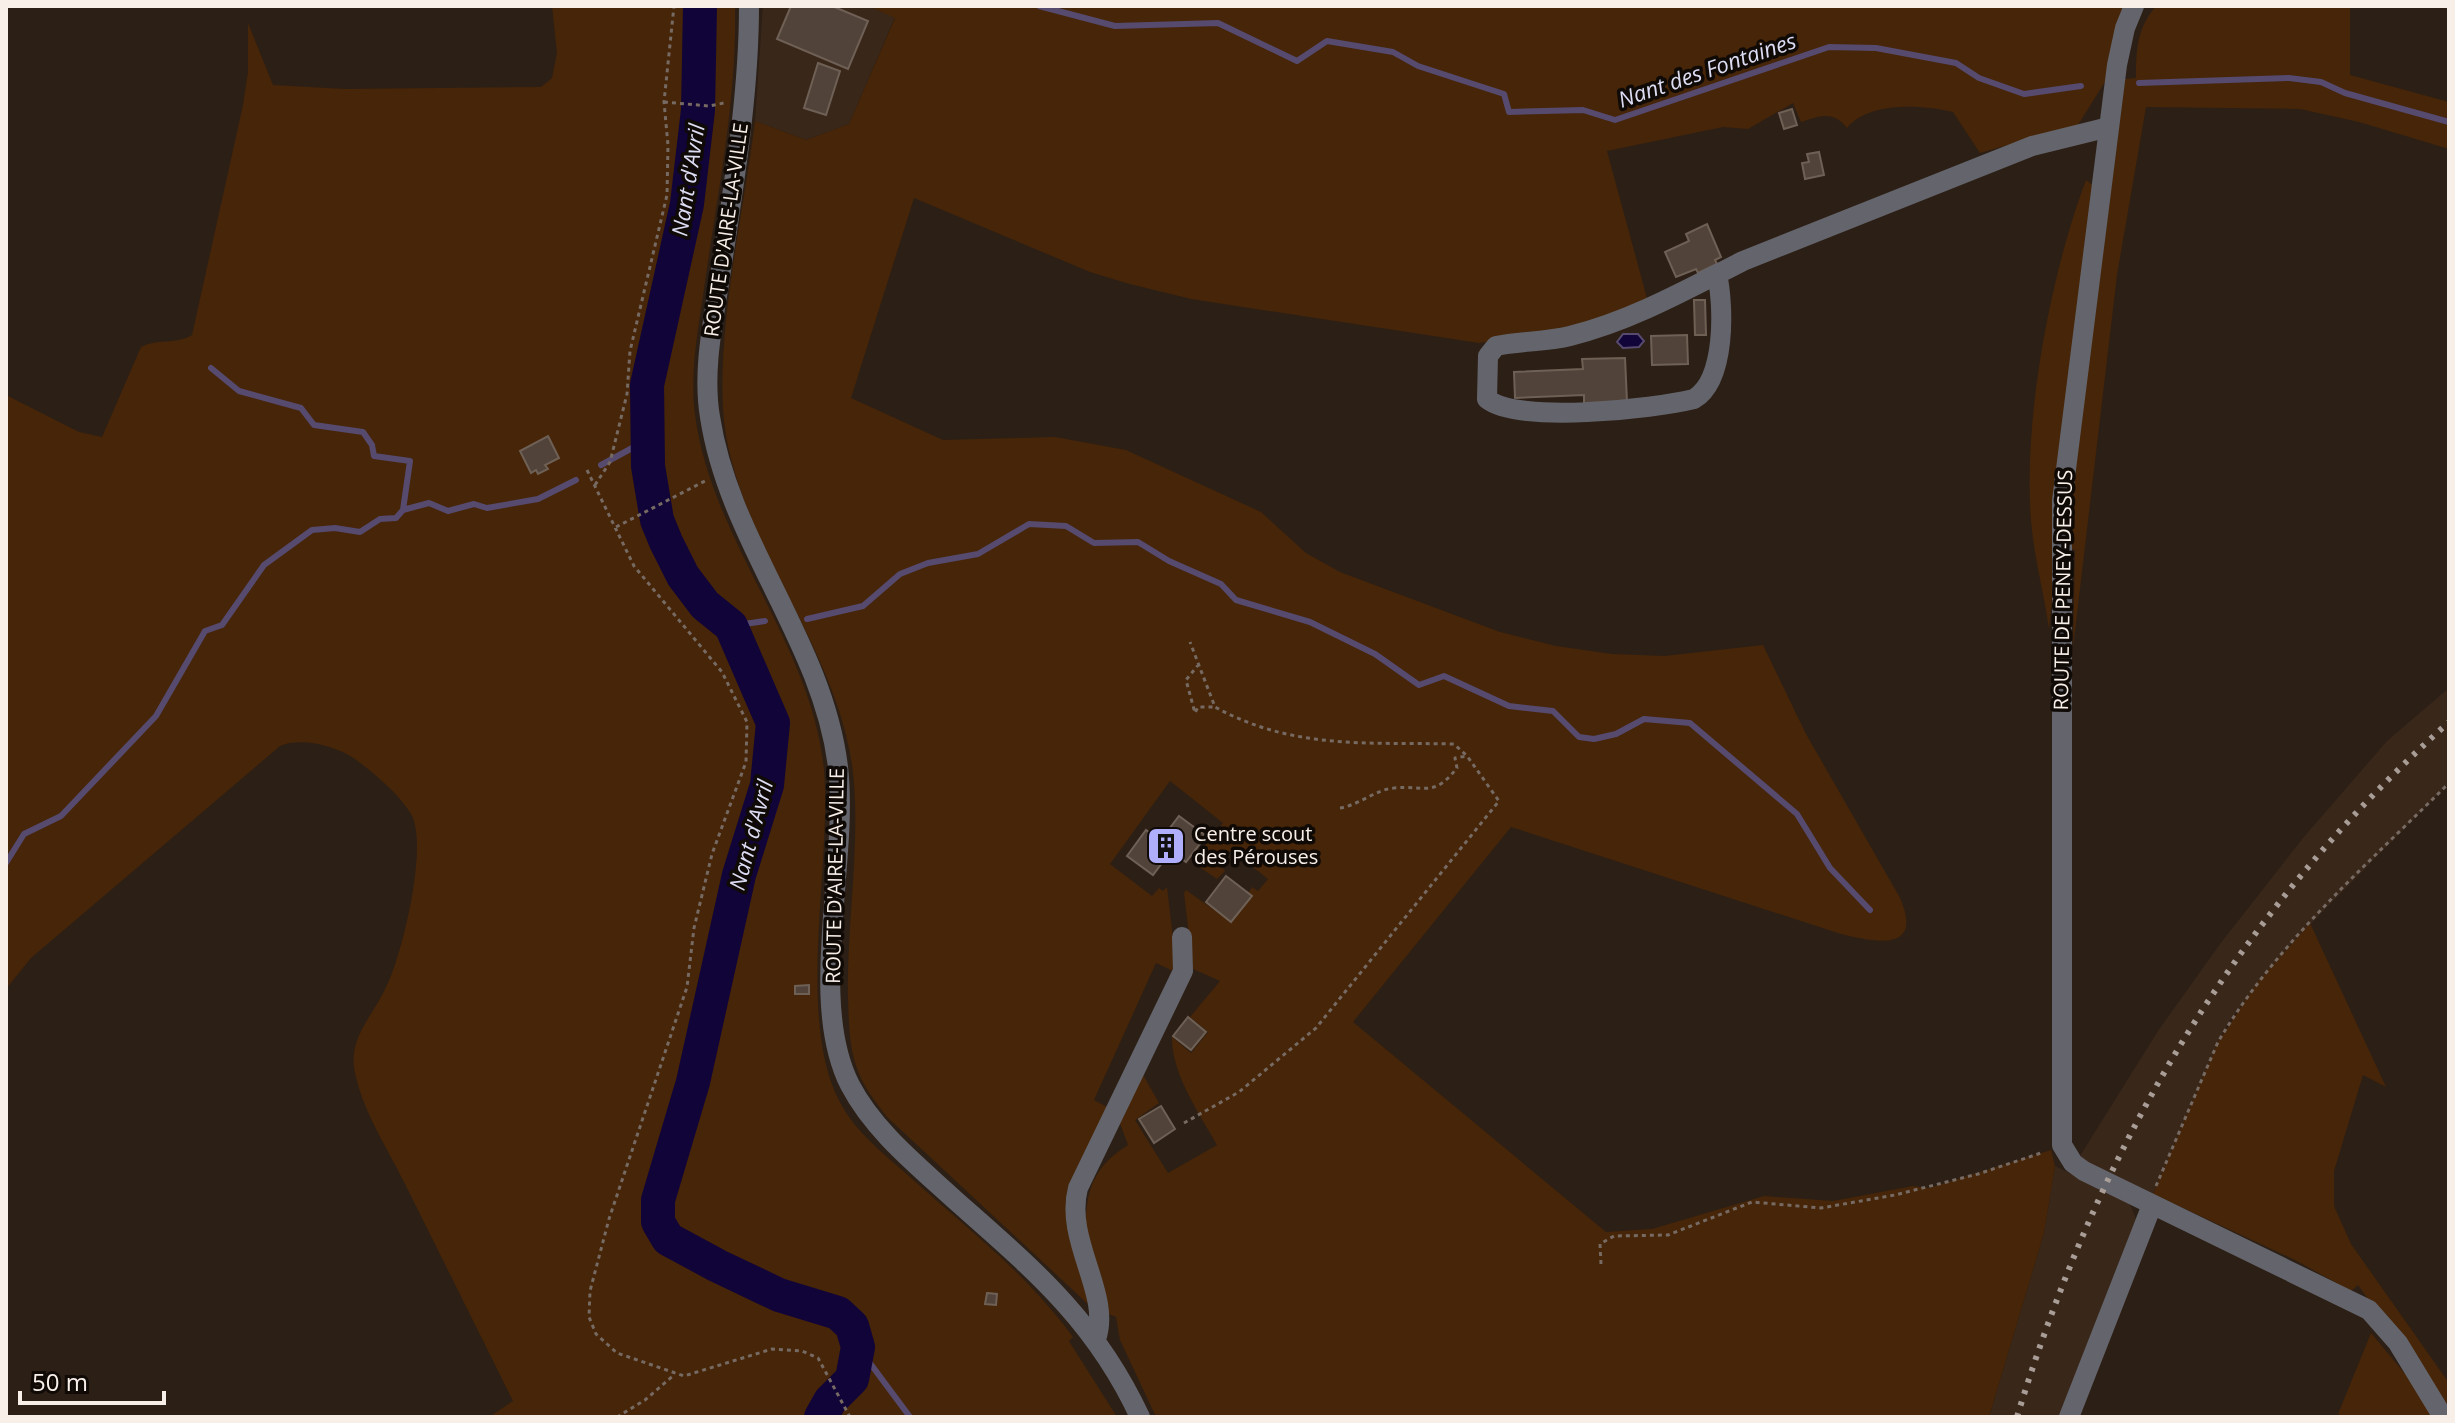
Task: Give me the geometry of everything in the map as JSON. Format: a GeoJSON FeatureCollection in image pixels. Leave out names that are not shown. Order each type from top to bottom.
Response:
{"type":"FeatureCollection","features":[{"type":"Feature","properties":{"kind":"street","name":"ROUTE D'AIRE-LA-VILLE"},"geometry":{"type":"LineString","coordinates":[[749,6],[744,99],[707,392],[723,473],[811,673],[832,733],[839,795],[833,976],[839,1053],[859,1101],[881,1129],[1046,1282],[1096,1339],[1140,1417]]}},
{"type":"Feature","properties":{"kind":"street","name":"ROUTE DE PENEY-DESSUS"},"geometry":{"type":"LineString","coordinates":[[2062,1145],[2062,501],[2109,127],[2121,46],[2134,6]]}},
{"type":"Feature","properties":{"kind":"street"},"geometry":{"type":"LineString","coordinates":[[1717,274],[1723,304],[1718,351],[1705,391],[1694,399],[1541,413],[1499,408],[1487,399],[1488,356],[1496,346],[1573,336],[1670,299],[1717,274],[2032,146],[2109,127]]}},
{"type":"Feature","properties":{"kind":"street"},"geometry":{"type":"LineString","coordinates":[[1096,1339],[1102,1323],[1076,1235],[1073,1204],[1183,971],[1182,937]]}},
{"type":"Feature","properties":{"kind":"street"},"geometry":{"type":"LineString","coordinates":[[2062,1145],[2073,1163],[2084,1171],[2369,1310],[2398,1343],[2443,1417]]}},
{"type":"Feature","properties":{"kind":"street"},"geometry":{"type":"LineString","coordinates":[[2069,1417],[2152,1205]]}},
{"type":"Feature","properties":{"kind":"path"},"geometry":{"type":"LineString","coordinates":[[595,485],[610,462],[615,444],[627,394],[630,351],[667,195],[668,145],[664,102],[674,6]]}},
{"type":"Feature","properties":{"kind":"path"},"geometry":{"type":"LineString","coordinates":[[664,102],[709,106]]}},
{"type":"Feature","properties":{"kind":"path"},"geometry":{"type":"LineString","coordinates":[[587,470],[634,566],[722,672],[747,722],[746,762],[712,854],[694,928],[687,987],[655,1073],[590,1291],[589,1317],[596,1334],[617,1353],[674,1375],[695,1375],[772,1349],[802,1351],[818,1358],[850,1415]]}},
{"type":"Feature","properties":{"kind":"path"},"geometry":{"type":"LineString","coordinates":[[615,527],[697,483]]}},
{"type":"Feature","properties":{"kind":"path"},"geometry":{"type":"LineString","coordinates":[[1190,642],[1215,707]]}},
{"type":"Feature","properties":{"kind":"path"},"geometry":{"type":"LineString","coordinates":[[1184,1123],[1239,1092],[1316,1028],[1499,801],[1467,756],[1454,744],[1299,739],[1243,723],[1215,707],[1198,707],[1195,713],[1186,680],[1199,664]]}},
{"type":"Feature","properties":{"kind":"path"},"geometry":{"type":"LineString","coordinates":[[1340,808],[1357,805],[1392,787],[1425,791],[1445,783],[1457,768],[1455,758],[1467,756]]}},
{"type":"Feature","properties":{"kind":"path"},"geometry":{"type":"LineString","coordinates":[[2152,1205],[2153,1194],[2230,1020],[2295,939],[2449,783]]}},
{"type":"Feature","properties":{"kind":"path"},"geometry":{"type":"LineString","coordinates":[[1601,1264],[1600,1244],[1608,1237],[1668,1235],[1752,1202],[1821,1208],[1929,1188],[2062,1145]]}},
{"type":"Feature","properties":{"kind":"path"},"geometry":{"type":"LineString","coordinates":[[617,1417],[645,1400],[674,1375]]}},
{"type":"Feature","properties":{"kind":"shaded area"},"geometry":{"type":"Polygon","coordinates":[[[552,6],[735,6],[730,107],[694,362],[695,414],[705,461],[720,505],[782,635],[816,723],[824,770],[818,987],[820,1030],[827,1070],[841,1104],[864,1135],[996,1253],[1055,1314],[1073,1337],[1069,1341],[1117,1417],[489,1417],[513,1401],[370,1116],[355,1073],[358,1038],[387,985],[406,926],[415,873],[416,829],[411,814],[393,792],[355,759],[338,750],[298,742],[280,746],[31,958],[6,989],[6,395],[79,432],[102,437],[141,347],[192,335],[243,105],[248,72],[248,23],[273,85],[345,89],[541,87],[552,78],[557,53],[552,6]]]}},
{"type":"Feature","properties":{"kind":"shaded area"},"geometry":{"type":"Polygon","coordinates":[[[763,6],[868,6],[895,17],[849,124],[806,140],[755,121],[763,6]]]}},
{"type":"Feature","properties":{"kind":"shaded area"},"geometry":{"type":"Polygon","coordinates":[[[868,6],[2124,6],[2108,77],[2078,125],[1980,153],[1953,112],[1912,107],[1882,109],[1857,119],[1847,128],[1831,117],[1801,122],[1793,103],[1748,129],[1723,127],[1607,151],[1648,302],[1568,331],[1479,343],[1191,299],[1090,272],[914,198],[851,398],[943,440],[1055,437],[1126,450],[1261,512],[1306,553],[1340,572],[1500,632],[1556,646],[1612,654],[1664,656],[1763,645],[1806,734],[1899,896],[1906,927],[1902,935],[1882,941],[1841,934],[1511,827],[1353,1022],[1606,1232],[1652,1229],[1764,1196],[1833,1201],[1913,1186],[1929,1188],[2051,1150],[2055,1166],[2044,1233],[1989,1417],[1156,1417],[1120,1340],[1116,1317],[1090,1306],[887,1117],[861,1077],[850,1036],[848,971],[855,793],[842,719],[825,674],[744,500],[730,455],[722,375],[728,302],[755,121],[806,140],[849,124],[895,18],[868,6]],[[1170,781],[1110,864],[1152,896],[1159,888],[1163,891],[1167,887],[1177,973],[1156,963],[1094,1100],[1109,1108],[1066,1199],[1069,1237],[1085,1239],[1088,1197],[1097,1174],[1128,1145],[1118,1118],[1142,1073],[1159,1103],[1135,1120],[1168,1173],[1217,1145],[1181,1079],[1172,1037],[1191,1053],[1208,1032],[1190,1017],[1220,981],[1193,969],[1184,893],[1186,890],[1231,922],[1252,887],[1258,891],[1268,879],[1231,850],[1219,864],[1225,871],[1217,879],[1192,862],[1223,823],[1170,781]]]}},
{"type":"Feature","properties":{"kind":"shaded area"},"geometry":{"type":"Polygon","coordinates":[[[2156,6],[2350,6],[2350,75],[2449,102],[2449,149],[2359,122],[2300,109],[2146,107],[2117,275],[2073,648],[2075,550],[2068,548],[2069,512],[2125,79],[2136,78],[2139,40],[2156,6]]]}},
{"type":"Feature","properties":{"kind":"shaded area"},"geometry":{"type":"Polygon","coordinates":[[[2086,180],[2094,186],[2049,629],[2031,521],[2031,438],[2035,394],[2051,303],[2061,259],[2086,180]]]}},
{"type":"Feature","properties":{"kind":"shaded area"},"geometry":{"type":"Polygon","coordinates":[[[1623,334],[1638,334],[1644,341],[1639,347],[1623,348],[1617,342],[1623,334]]]}},
{"type":"Feature","properties":{"kind":"shaded area"},"geometry":{"type":"Polygon","coordinates":[[[2449,688],[2449,783],[2289,946],[2230,1020],[2153,1194],[2086,1164],[2080,1156],[2158,1031],[2220,944],[2303,838],[2387,741],[2449,688]]]}},
{"type":"Feature","properties":{"kind":"shaded area"},"geometry":{"type":"Polygon","coordinates":[[[2310,923],[2386,1087],[2363,1075],[2334,1171],[2334,1206],[2351,1244],[2449,1383],[2449,1411],[2358,1285],[2351,1291],[2295,1260],[2153,1194],[2218,1042],[2257,983],[2310,923]]]}},
{"type":"Feature","properties":{"kind":"shaded area"},"geometry":{"type":"Polygon","coordinates":[[[2055,1166],[2129,1202],[2136,1219],[2060,1417],[1989,1417],[2044,1233],[2055,1166]]]}},
{"type":"Feature","properties":{"kind":"shaded area"},"geometry":{"type":"Polygon","coordinates":[[[2371,1333],[2406,1375],[2433,1417],[2344,1417],[2338,1414],[2371,1333]]]}},
{"type":"Feature","properties":{"kind":"building"},"geometry":{"type":"Polygon","coordinates":[[[791,6],[832,6],[868,21],[848,69],[777,39],[791,6]]]}},
{"type":"Feature","properties":{"kind":"building"},"geometry":{"type":"Polygon","coordinates":[[[818,63],[840,71],[826,115],[804,108],[818,63]]]}},
{"type":"Feature","properties":{"kind":"building"},"geometry":{"type":"Polygon","coordinates":[[[1792,109],[1797,125],[1784,129],[1779,113],[1792,109]]]}},
{"type":"Feature","properties":{"kind":"building"},"geometry":{"type":"Polygon","coordinates":[[[1819,152],[1824,175],[1805,179],[1802,163],[1809,162],[1807,154],[1819,152]]]}},
{"type":"Feature","properties":{"kind":"building"},"geometry":{"type":"Polygon","coordinates":[[[1707,224],[1721,257],[1715,260],[1717,264],[1698,273],[1696,269],[1676,277],[1665,252],[1689,241],[1686,234],[1707,224]]]}},
{"type":"Feature","properties":{"kind":"building"},"geometry":{"type":"Polygon","coordinates":[[[1694,300],[1705,300],[1706,335],[1695,335],[1694,300]]]}},
{"type":"Feature","properties":{"kind":"building"},"geometry":{"type":"Polygon","coordinates":[[[1687,335],[1688,364],[1652,365],[1651,336],[1687,335]]]}},
{"type":"Feature","properties":{"kind":"building"},"geometry":{"type":"Polygon","coordinates":[[[1625,358],[1627,402],[1584,403],[1584,395],[1515,398],[1514,372],[1583,369],[1582,359],[1625,358]]]}},
{"type":"Feature","properties":{"kind":"building"},"geometry":{"type":"Polygon","coordinates":[[[548,436],[559,458],[545,465],[548,469],[538,474],[536,470],[531,473],[520,451],[548,436]]]}},
{"type":"Feature","properties":{"kind":"building","name":"Centre scout des Pérouses"},"geometry":{"type":"Polygon","coordinates":[[[1179,816],[1206,836],[1186,862],[1171,851],[1153,875],[1127,856],[1146,830],[1160,841],[1179,816]]]}},
{"type":"Feature","properties":{"kind":"building"},"geometry":{"type":"Polygon","coordinates":[[[1226,876],[1252,896],[1231,922],[1206,902],[1226,876]]]}},
{"type":"Feature","properties":{"kind":"building"},"geometry":{"type":"Polygon","coordinates":[[[809,985],[809,994],[795,994],[795,986],[809,985]]]}},
{"type":"Feature","properties":{"kind":"building"},"geometry":{"type":"Polygon","coordinates":[[[1188,1017],[1206,1032],[1191,1050],[1173,1036],[1188,1017]]]}},
{"type":"Feature","properties":{"kind":"building"},"geometry":{"type":"Polygon","coordinates":[[[1161,1106],[1175,1129],[1154,1143],[1139,1119],[1161,1106]]]}},
{"type":"Feature","properties":{"kind":"building"},"geometry":{"type":"Polygon","coordinates":[[[987,1293],[997,1294],[996,1305],[985,1304],[987,1293]]]}},
{"type":"Feature","properties":{"kind":"waterway","name":"Nant d'Avril"},"geometry":{"type":"LineString","coordinates":[[700,6],[698,110],[687,204],[647,385],[648,466],[657,520],[666,542],[683,576],[705,605],[731,626],[773,723],[767,785],[739,875],[693,1082],[658,1200],[658,1222],[668,1239],[718,1266],[779,1295],[838,1313],[852,1326],[858,1347],[852,1379],[830,1401],[821,1417]]}},
{"type":"Feature","properties":{"kind":"waterway","name":"Nant des Fontaines"},"geometry":{"type":"LineString","coordinates":[[1039,6],[1115,26],[1218,23],[1297,61],[1327,41],[1393,52],[1418,66],[1504,94],[1509,112],[1583,110],[1615,120],[1829,47],[1876,48],[1956,63],[1979,78],[2024,94],[2081,86]]}},
{"type":"Feature","properties":{"kind":"waterway","name":"Nant des Fontaines"},"geometry":{"type":"LineString","coordinates":[[2139,83],[2289,78],[2321,82],[2345,93],[2449,122]]}},
{"type":"Feature","properties":{"kind":"waterway"},"geometry":{"type":"LineString","coordinates":[[211,368],[239,391],[301,408],[314,425],[363,432],[372,445],[374,456],[410,461],[403,510]]}},
{"type":"Feature","properties":{"kind":"waterway"},"geometry":{"type":"LineString","coordinates":[[601,465],[645,441]]}},
{"type":"Feature","properties":{"kind":"waterway"},"geometry":{"type":"LineString","coordinates":[[6,863],[24,834],[61,816],[156,716],[205,631],[222,625],[264,565],[312,530],[335,528],[360,532],[380,519],[396,518],[403,510],[429,503],[448,511],[474,504],[487,508],[538,499],[576,480]]}},
{"type":"Feature","properties":{"kind":"waterway"},"geometry":{"type":"LineString","coordinates":[[807,619],[863,606],[900,574],[928,563],[978,554],[1029,524],[1066,526],[1094,543],[1138,542],[1169,561],[1221,584],[1236,600],[1310,622],[1375,654],[1419,685],[1444,676],[1509,706],[1553,711],[1579,737],[1594,739],[1616,734],[1644,719],[1690,723],[1797,814],[1830,868],[1870,910]]}},
{"type":"Feature","properties":{"kind":"waterway"},"geometry":{"type":"LineString","coordinates":[[731,626],[765,621]]}},
{"type":"Feature","properties":{"kind":"waterway"},"geometry":{"type":"LineString","coordinates":[[858,1347],[910,1417]]}},
{"type":"Feature","properties":{"kind":"railway"},"geometry":{"type":"LineString","coordinates":[[2017,1417],[2051,1317],[2090,1220],[2134,1127],[2184,1039],[2241,954],[2303,873],[2373,796],[2449,722]]}},
{"type":"Feature","properties":{"kind":"place","name":"Centre scout des Pérouses"},"geometry":{"type":"Point","coordinates":[1166,846]}}]}
